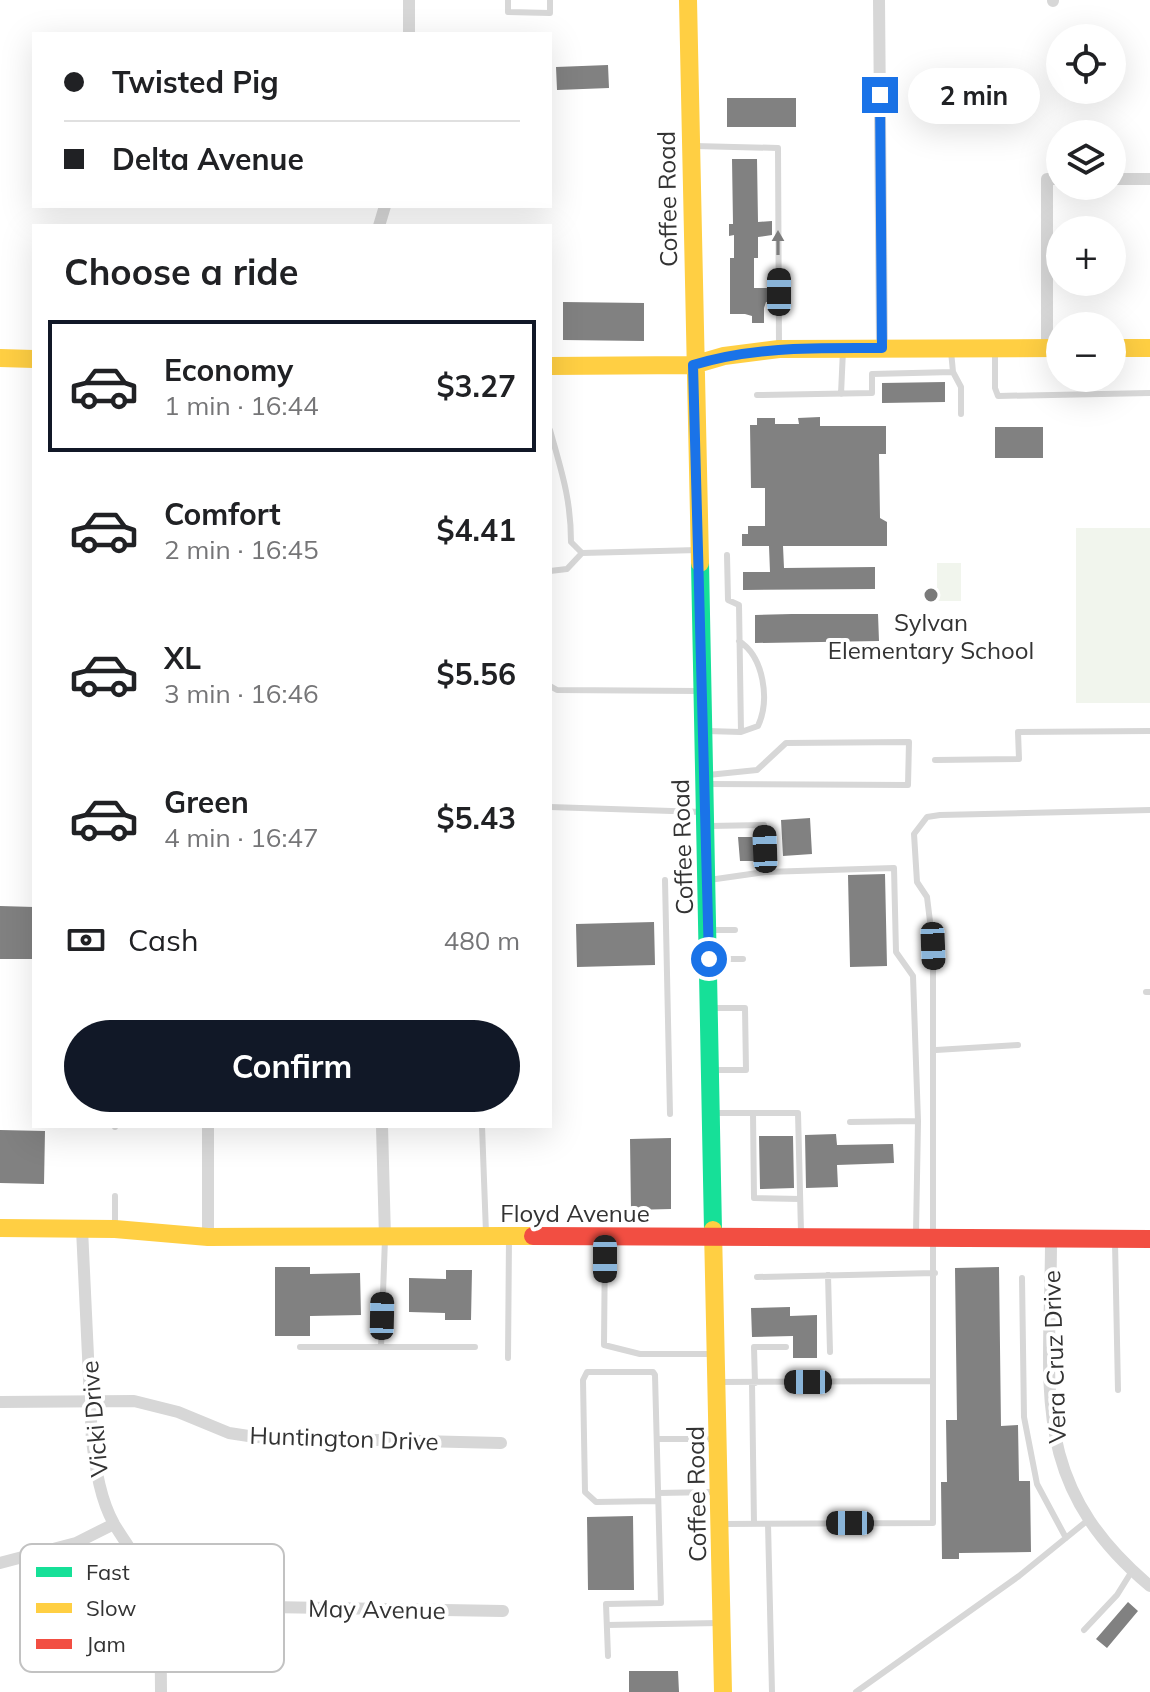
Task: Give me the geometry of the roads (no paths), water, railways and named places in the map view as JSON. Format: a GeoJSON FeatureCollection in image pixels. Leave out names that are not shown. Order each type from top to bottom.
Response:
{"type":"FeatureCollection","features":[{"type":"Feature","properties":{"kind":"street"},"geometry":{"type":"LineString","coordinates":[[409,0],[409,32]]}},
{"type":"Feature","properties":{"kind":"street","name":"Coffee Road"},"geometry":{"type":"LineString","coordinates":[[688,0],[693,365],[713,1113],[723,1692]]}},
{"type":"Feature","properties":{"kind":"street"},"geometry":{"type":"LineString","coordinates":[[879,0],[882,348]]}},
{"type":"Feature","properties":{"kind":"street"},"geometry":{"type":"LineString","coordinates":[[1126,179],[1150,179]]}},
{"type":"Feature","properties":{"kind":"street"},"geometry":{"type":"LineString","coordinates":[[1053,312],[1054,200]]}},
{"type":"Feature","properties":{"kind":"street"},"geometry":{"type":"LineString","coordinates":[[552,366],[693,365],[724,356],[779,349],[1046,348]]}},
{"type":"Feature","properties":{"kind":"street"},"geometry":{"type":"LineString","coordinates":[[1126,348],[1150,348]]}},
{"type":"Feature","properties":{"kind":"street"},"geometry":{"type":"LineString","coordinates":[[0,358],[32,359]]}},
{"type":"Feature","properties":{"kind":"street"},"geometry":{"type":"LineString","coordinates":[[208,1128],[208,1237]]}},
{"type":"Feature","properties":{"kind":"street"},"geometry":{"type":"LineString","coordinates":[[382,1128],[385,1238]]}},
{"type":"Feature","properties":{"kind":"street","name":"Floyd Avenue"},"geometry":{"type":"LineString","coordinates":[[0,1228],[115,1229],[208,1237],[715,1235],[1150,1239]]}},
{"type":"Feature","properties":{"kind":"street","name":"Vicki Drive"},"geometry":{"type":"LineString","coordinates":[[82,1229],[97,1474],[114,1524],[127,1544]]}},
{"type":"Feature","properties":{"kind":"street","name":"Vera Cruz Drive"},"geometry":{"type":"LineString","coordinates":[[1051,1240],[1054,1436],[1070,1488],[1099,1538],[1150,1586]]}},
{"type":"Feature","properties":{"kind":"street","name":"Huntington Drive"},"geometry":{"type":"LineString","coordinates":[[0,1402],[91,1403],[112,1400],[154,1404],[229,1433],[255,1437],[501,1443]]}},
{"type":"Feature","properties":{"kind":"street"},"geometry":{"type":"LineString","coordinates":[[72,1544],[114,1524]]}},
{"type":"Feature","properties":{"kind":"street"},"geometry":{"type":"LineString","coordinates":[[0,1563],[20,1558]]}},
{"type":"Feature","properties":{"kind":"street","name":"May Avenue"},"geometry":{"type":"LineString","coordinates":[[284,1607],[503,1611]]}},
{"type":"Feature","properties":{"kind":"street","name":"Vicki Drive"},"geometry":{"type":"LineString","coordinates":[[161,1672],[161,1692]]}},
{"type":"Feature","properties":{"kind":"lane"},"geometry":{"type":"LineString","coordinates":[[508,0],[508,12],[550,13],[550,0]]}},
{"type":"Feature","properties":{"kind":"lane"},"geometry":{"type":"LineString","coordinates":[[690,146],[778,148],[779,349]]}},
{"type":"Feature","properties":{"kind":"lane"},"geometry":{"type":"LineString","coordinates":[[841,394],[843,348]]}},
{"type":"Feature","properties":{"kind":"lane"},"geometry":{"type":"LineString","coordinates":[[951,348],[953,372],[961,387],[961,414]]}},
{"type":"Feature","properties":{"kind":"lane"},"geometry":{"type":"LineString","coordinates":[[995,348],[995,388],[998,396],[1150,393]]}},
{"type":"Feature","properties":{"kind":"lane"},"geometry":{"type":"LineString","coordinates":[[757,395],[872,393],[872,374],[953,372]]}},
{"type":"Feature","properties":{"kind":"lane"},"geometry":{"type":"LineString","coordinates":[[552,436],[571,508],[571,542],[582,553]]}},
{"type":"Feature","properties":{"kind":"lane"},"geometry":{"type":"LineString","coordinates":[[552,571],[567,569],[582,553],[698,550]]}},
{"type":"Feature","properties":{"kind":"lane"},"geometry":{"type":"LineString","coordinates":[[727,555],[728,600],[739,605],[741,732]]}},
{"type":"Feature","properties":{"kind":"lane"},"geometry":{"type":"LineString","coordinates":[[703,731],[741,732],[758,726],[763,716],[761,671],[753,650],[739,641]]}},
{"type":"Feature","properties":{"kind":"lane"},"geometry":{"type":"LineString","coordinates":[[552,687],[557,690],[702,691]]}},
{"type":"Feature","properties":{"kind":"lane"},"geometry":{"type":"LineString","coordinates":[[935,760],[1019,759],[1018,732],[1150,731]]}},
{"type":"Feature","properties":{"kind":"lane"},"geometry":{"type":"LineString","coordinates":[[909,742],[908,785],[704,779],[757,770],[786,743],[909,742]]}},
{"type":"Feature","properties":{"kind":"lane"},"geometry":{"type":"LineString","coordinates":[[552,807],[764,825],[765,872]]}},
{"type":"Feature","properties":{"kind":"lane"},"geometry":{"type":"LineString","coordinates":[[720,1524],[933,1523],[936,1050],[930,915],[927,897],[917,882],[914,834],[927,817],[1150,810]]}},
{"type":"Feature","properties":{"kind":"lane"},"geometry":{"type":"LineString","coordinates":[[707,880],[765,872],[894,868],[896,952],[913,976],[918,1121],[916,1237]]}},
{"type":"Feature","properties":{"kind":"lane"},"geometry":{"type":"LineString","coordinates":[[665,880],[670,1114]]}},
{"type":"Feature","properties":{"kind":"lane"},"geometry":{"type":"LineString","coordinates":[[708,930],[735,930]]}},
{"type":"Feature","properties":{"kind":"lane"},"geometry":{"type":"LineString","coordinates":[[709,959],[743,959]]}},
{"type":"Feature","properties":{"kind":"lane"},"geometry":{"type":"LineString","coordinates":[[710,1008],[745,1008],[746,1070],[712,1070]]}},
{"type":"Feature","properties":{"kind":"lane"},"geometry":{"type":"LineString","coordinates":[[936,1050],[1018,1045]]}},
{"type":"Feature","properties":{"kind":"lane"},"geometry":{"type":"LineString","coordinates":[[713,1113],[798,1113],[801,1236]]}},
{"type":"Feature","properties":{"kind":"lane"},"geometry":{"type":"LineString","coordinates":[[753,1113],[754,1198],[800,1199]]}},
{"type":"Feature","properties":{"kind":"lane"},"geometry":{"type":"LineString","coordinates":[[850,1122],[918,1121]]}},
{"type":"Feature","properties":{"kind":"lane"},"geometry":{"type":"LineString","coordinates":[[482,1128],[486,1237]]}},
{"type":"Feature","properties":{"kind":"lane"},"geometry":{"type":"LineString","coordinates":[[115,1196],[115,1229]]}},
{"type":"Feature","properties":{"kind":"lane"},"geometry":{"type":"LineString","coordinates":[[508,1358],[509,1237]]}},
{"type":"Feature","properties":{"kind":"lane"},"geometry":{"type":"LineString","coordinates":[[605,1237],[604,1345],[640,1354],[718,1354]]}},
{"type":"Feature","properties":{"kind":"lane"},"geometry":{"type":"LineString","coordinates":[[381,1347],[385,1238]]}},
{"type":"Feature","properties":{"kind":"lane"},"geometry":{"type":"LineString","coordinates":[[1115,1239],[1118,1390]]}},
{"type":"Feature","properties":{"kind":"lane"},"geometry":{"type":"LineString","coordinates":[[757,1277],[935,1273]]}},
{"type":"Feature","properties":{"kind":"lane"},"geometry":{"type":"LineString","coordinates":[[828,1275],[830,1352]]}},
{"type":"Feature","properties":{"kind":"lane"},"geometry":{"type":"LineString","coordinates":[[1022,1278],[1024,1417],[1037,1484],[1066,1538]]}},
{"type":"Feature","properties":{"kind":"lane"},"geometry":{"type":"LineString","coordinates":[[300,1347],[475,1347]]}},
{"type":"Feature","properties":{"kind":"lane"},"geometry":{"type":"LineString","coordinates":[[754,1524],[754,1347],[786,1347]]}},
{"type":"Feature","properties":{"kind":"lane"},"geometry":{"type":"LineString","coordinates":[[608,1656],[606,1604],[661,1603],[658,1497],[657,1439],[653,1372],[587,1372],[583,1380],[585,1492],[596,1502],[658,1497],[720,1491]]}},
{"type":"Feature","properties":{"kind":"lane"},"geometry":{"type":"LineString","coordinates":[[718,1382],[932,1381]]}},
{"type":"Feature","properties":{"kind":"lane"},"geometry":{"type":"LineString","coordinates":[[657,1439],[719,1439]]}},
{"type":"Feature","properties":{"kind":"lane"},"geometry":{"type":"LineString","coordinates":[[856,1692],[1019,1576],[1088,1520]]}},
{"type":"Feature","properties":{"kind":"lane"},"geometry":{"type":"LineString","coordinates":[[768,1524],[772,1692]]}},
{"type":"Feature","properties":{"kind":"lane"},"geometry":{"type":"LineString","coordinates":[[1084,1630],[1117,1595],[1132,1571]]}},
{"type":"Feature","properties":{"kind":"lane"},"geometry":{"type":"LineString","coordinates":[[607,1625],[722,1623]]}},
{"type":"Feature","properties":{"kind":"place","name":"Sylvan Elementary School"},"geometry":{"type":"Point","coordinates":[931,595]}}]}
